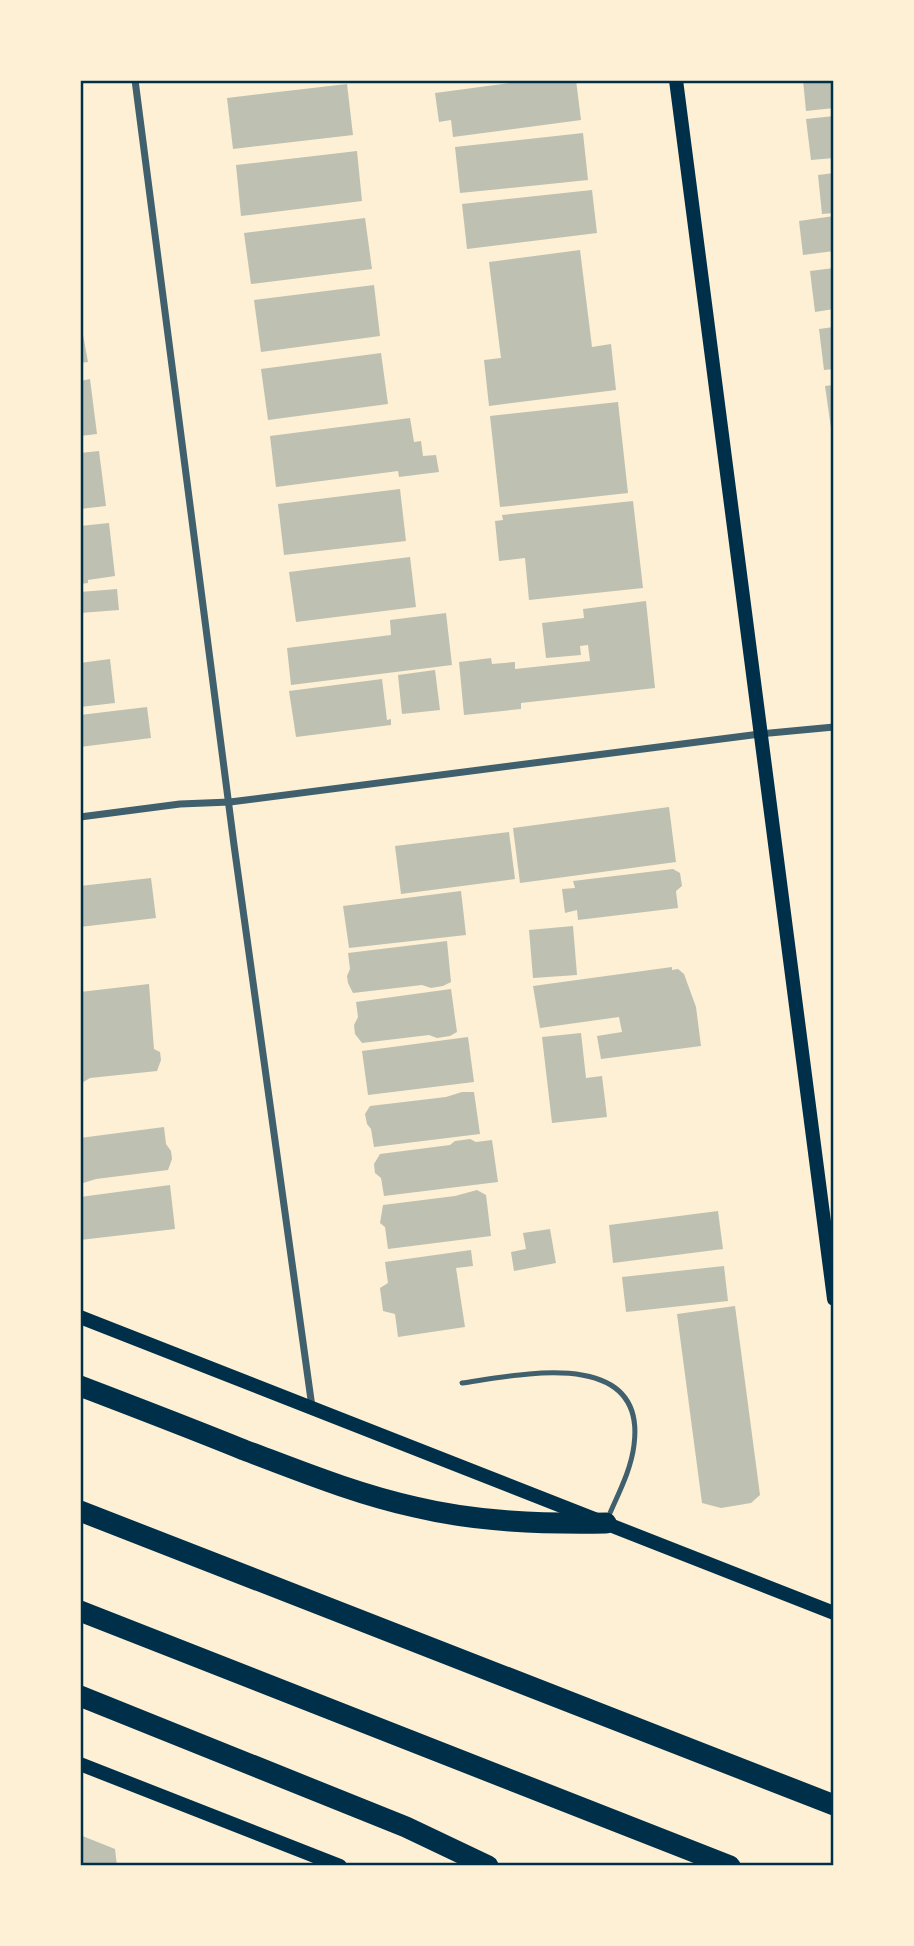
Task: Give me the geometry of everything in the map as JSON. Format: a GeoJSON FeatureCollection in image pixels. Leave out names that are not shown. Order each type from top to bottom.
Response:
{"type":"FeatureCollection","features":[{"type":"Feature","properties":{"kind":"highway"},"geometry":{"type":"LineString","coordinates":[[80,1386],[311,1476],[385,1500],[492,1520],[606,1523]]}},
{"type":"Feature","properties":{"kind":"highway"},"geometry":{"type":"LineString","coordinates":[[80,1511],[834,1805]]}},
{"type":"Feature","properties":{"kind":"highway"},"geometry":{"type":"LineString","coordinates":[[80,1611],[730,1866]]}},
{"type":"Feature","properties":{"kind":"highway"},"geometry":{"type":"LineString","coordinates":[[80,1696],[407,1827],[488,1866]]}},
{"type":"Feature","properties":{"kind":"main road"},"geometry":{"type":"LineString","coordinates":[[676,80],[834,1299]]}},
{"type":"Feature","properties":{"kind":"main road"},"geometry":{"type":"LineString","coordinates":[[80,1317],[834,1613]]}},
{"type":"Feature","properties":{"kind":"main road"},"geometry":{"type":"LineString","coordinates":[[80,1764],[340,1866]]}},
{"type":"Feature","properties":{"kind":"street"},"geometry":{"type":"LineString","coordinates":[[135,80],[229,802],[312,1408]]}},
{"type":"Feature","properties":{"kind":"street"},"geometry":{"type":"LineString","coordinates":[[80,817],[180,804],[229,802],[760,734],[834,727]]}},
{"type":"Feature","properties":{"kind":"lane"},"geometry":{"type":"LineString","coordinates":[[463,1383],[563,1372],[590,1376],[619,1392],[631,1410],[634,1445],[629,1466],[606,1523]]}},
{"type":"Feature","properties":{"kind":"building"},"geometry":{"type":"Polygon","coordinates":[[[532,80],[576,80],[581,120],[453,137],[451,120],[439,122],[435,93],[532,80]]]}},
{"type":"Feature","properties":{"kind":"building"},"geometry":{"type":"Polygon","coordinates":[[[803,80],[834,80],[834,108],[806,111],[803,80]]]}},
{"type":"Feature","properties":{"kind":"building"},"geometry":{"type":"Polygon","coordinates":[[[347,84],[353,135],[233,149],[227,98],[347,84]]]}},
{"type":"Feature","properties":{"kind":"building"},"geometry":{"type":"Polygon","coordinates":[[[834,116],[834,158],[811,160],[806,119],[834,116]]]}},
{"type":"Feature","properties":{"kind":"building"},"geometry":{"type":"Polygon","coordinates":[[[583,133],[588,180],[460,193],[455,147],[583,133]]]}},
{"type":"Feature","properties":{"kind":"building"},"geometry":{"type":"Polygon","coordinates":[[[357,151],[362,201],[241,216],[236,165],[357,151]]]}},
{"type":"Feature","properties":{"kind":"building"},"geometry":{"type":"Polygon","coordinates":[[[834,173],[834,213],[822,214],[818,175],[834,173]]]}},
{"type":"Feature","properties":{"kind":"building"},"geometry":{"type":"Polygon","coordinates":[[[592,190],[597,233],[467,249],[462,204],[592,190]]]}},
{"type":"Feature","properties":{"kind":"building"},"geometry":{"type":"Polygon","coordinates":[[[834,216],[834,251],[803,255],[799,221],[834,216]]]}},
{"type":"Feature","properties":{"kind":"building"},"geometry":{"type":"Polygon","coordinates":[[[365,218],[372,269],[251,284],[244,233],[365,218]]]}},
{"type":"Feature","properties":{"kind":"building"},"geometry":{"type":"Polygon","coordinates":[[[580,250],[592,347],[611,344],[616,390],[489,406],[484,360],[501,358],[489,262],[580,250]]]}},
{"type":"Feature","properties":{"kind":"building"},"geometry":{"type":"Polygon","coordinates":[[[834,268],[834,309],[815,312],[810,271],[834,268]]]}},
{"type":"Feature","properties":{"kind":"building"},"geometry":{"type":"Polygon","coordinates":[[[374,285],[380,336],[261,352],[254,300],[374,285]]]}},
{"type":"Feature","properties":{"kind":"building"},"geometry":{"type":"Polygon","coordinates":[[[80,318],[88,362],[80,363],[80,318]]]}},
{"type":"Feature","properties":{"kind":"building"},"geometry":{"type":"Polygon","coordinates":[[[834,327],[834,369],[824,370],[819,329],[834,327]]]}},
{"type":"Feature","properties":{"kind":"building"},"geometry":{"type":"Polygon","coordinates":[[[381,353],[388,404],[268,420],[261,369],[381,353]]]}},
{"type":"Feature","properties":{"kind":"building"},"geometry":{"type":"Polygon","coordinates":[[[90,379],[97,434],[80,436],[80,381],[90,379]]]}},
{"type":"Feature","properties":{"kind":"building"},"geometry":{"type":"Polygon","coordinates":[[[834,385],[834,427],[831,428],[825,386],[834,385]]]}},
{"type":"Feature","properties":{"kind":"building"},"geometry":{"type":"Polygon","coordinates":[[[618,402],[628,493],[500,507],[490,416],[618,402]]]}},
{"type":"Feature","properties":{"kind":"building"},"geometry":{"type":"Polygon","coordinates":[[[410,418],[414,442],[421,441],[423,456],[436,455],[439,472],[399,477],[398,471],[276,487],[270,436],[410,418]]]}},
{"type":"Feature","properties":{"kind":"building"},"geometry":{"type":"Polygon","coordinates":[[[99,451],[106,506],[80,509],[80,453],[99,451]]]}},
{"type":"Feature","properties":{"kind":"building"},"geometry":{"type":"Polygon","coordinates":[[[400,489],[406,541],[284,555],[278,504],[400,489]]]}},
{"type":"Feature","properties":{"kind":"building"},"geometry":{"type":"Polygon","coordinates":[[[633,501],[643,588],[529,600],[525,558],[499,561],[495,521],[503,520],[502,515],[633,501]]]}},
{"type":"Feature","properties":{"kind":"building"},"geometry":{"type":"Polygon","coordinates":[[[109,523],[115,576],[88,580],[88,583],[80,584],[80,526],[109,523]]]}},
{"type":"Feature","properties":{"kind":"building"},"geometry":{"type":"Polygon","coordinates":[[[410,557],[416,607],[296,622],[289,572],[410,557]]]}},
{"type":"Feature","properties":{"kind":"building"},"geometry":{"type":"Polygon","coordinates":[[[117,589],[119,610],[80,613],[80,592],[117,589]]]}},
{"type":"Feature","properties":{"kind":"building"},"geometry":{"type":"Polygon","coordinates":[[[646,601],[655,688],[521,703],[521,709],[464,715],[459,662],[491,658],[492,664],[515,662],[515,669],[590,661],[588,645],[580,646],[581,655],[546,658],[542,623],[584,618],[583,609],[646,601]]]}},
{"type":"Feature","properties":{"kind":"building"},"geometry":{"type":"Polygon","coordinates":[[[446,613],[452,665],[291,685],[287,648],[391,635],[390,620],[446,613]]]}},
{"type":"Feature","properties":{"kind":"building"},"geometry":{"type":"Polygon","coordinates":[[[110,659],[115,703],[80,707],[80,663],[110,659]]]}},
{"type":"Feature","properties":{"kind":"building"},"geometry":{"type":"Polygon","coordinates":[[[435,670],[440,710],[402,714],[398,675],[435,670]]]}},
{"type":"Feature","properties":{"kind":"building"},"geometry":{"type":"Polygon","coordinates":[[[382,679],[387,720],[391,719],[391,725],[296,737],[289,691],[382,679]]]}},
{"type":"Feature","properties":{"kind":"building"},"geometry":{"type":"Polygon","coordinates":[[[147,707],[151,738],[80,747],[80,715],[147,707]]]}},
{"type":"Feature","properties":{"kind":"building"},"geometry":{"type":"Polygon","coordinates":[[[669,807],[676,862],[520,883],[513,828],[669,807]]]}},
{"type":"Feature","properties":{"kind":"building"},"geometry":{"type":"Polygon","coordinates":[[[509,832],[515,879],[401,894],[395,846],[509,832]]]}},
{"type":"Feature","properties":{"kind":"building"},"geometry":{"type":"Polygon","coordinates":[[[673,869],[680,873],[682,886],[676,891],[678,908],[578,920],[577,910],[565,913],[562,889],[575,888],[573,881],[673,869]]]}},
{"type":"Feature","properties":{"kind":"building"},"geometry":{"type":"Polygon","coordinates":[[[151,878],[156,918],[80,927],[80,886],[151,878]]]}},
{"type":"Feature","properties":{"kind":"building"},"geometry":{"type":"Polygon","coordinates":[[[461,891],[466,935],[349,948],[343,906],[461,891]]]}},
{"type":"Feature","properties":{"kind":"building"},"geometry":{"type":"Polygon","coordinates":[[[573,926],[577,975],[533,978],[529,930],[573,926]]]}},
{"type":"Feature","properties":{"kind":"building"},"geometry":{"type":"Polygon","coordinates":[[[447,941],[451,982],[443,986],[431,988],[422,985],[353,993],[348,983],[348,953],[447,941]]]}},
{"type":"Feature","properties":{"kind":"building"},"geometry":{"type":"Polygon","coordinates":[[[672,967],[672,970],[678,969],[684,974],[696,1007],[701,1046],[601,1059],[597,1036],[622,1032],[619,1017],[540,1028],[533,986],[672,967]]]}},
{"type":"Feature","properties":{"kind":"building"},"geometry":{"type":"Polygon","coordinates":[[[149,984],[154,1049],[160,1052],[161,1060],[157,1071],[90,1078],[80,1084],[80,992],[149,984]]]}},
{"type":"Feature","properties":{"kind":"building"},"geometry":{"type":"Polygon","coordinates":[[[451,989],[457,1032],[450,1036],[437,1038],[429,1035],[362,1043],[355,1034],[354,1025],[358,1017],[356,1002],[451,989]]]}},
{"type":"Feature","properties":{"kind":"building"},"geometry":{"type":"Polygon","coordinates":[[[581,1033],[586,1078],[602,1076],[607,1117],[552,1123],[542,1037],[581,1033]]]}},
{"type":"Feature","properties":{"kind":"building"},"geometry":{"type":"Polygon","coordinates":[[[468,1037],[474,1082],[368,1095],[362,1051],[468,1037]]]}},
{"type":"Feature","properties":{"kind":"building"},"geometry":{"type":"Polygon","coordinates":[[[462,1092],[474,1092],[480,1134],[374,1147],[365,1114],[370,1106],[446,1097],[462,1092]]]}},
{"type":"Feature","properties":{"kind":"building"},"geometry":{"type":"Polygon","coordinates":[[[164,1127],[166,1144],[172,1159],[168,1170],[96,1179],[80,1184],[80,1138],[164,1127]]]}},
{"type":"Feature","properties":{"kind":"building"},"geometry":{"type":"Polygon","coordinates":[[[470,1139],[476,1142],[492,1140],[498,1182],[384,1196],[381,1178],[375,1173],[374,1164],[380,1154],[450,1145],[455,1141],[470,1139]]]}},
{"type":"Feature","properties":{"kind":"building"},"geometry":{"type":"Polygon","coordinates":[[[170,1185],[175,1229],[80,1240],[80,1197],[170,1185]]]}},
{"type":"Feature","properties":{"kind":"building"},"geometry":{"type":"Polygon","coordinates":[[[477,1190],[486,1195],[491,1236],[388,1249],[385,1227],[380,1223],[383,1205],[455,1196],[477,1190]]]}},
{"type":"Feature","properties":{"kind":"building"},"geometry":{"type":"Polygon","coordinates":[[[718,1211],[723,1249],[613,1263],[609,1225],[718,1211]]]}},
{"type":"Feature","properties":{"kind":"building"},"geometry":{"type":"Polygon","coordinates":[[[550,1229],[556,1263],[514,1271],[511,1252],[526,1249],[523,1233],[550,1229]]]}},
{"type":"Feature","properties":{"kind":"building"},"geometry":{"type":"Polygon","coordinates":[[[471,1250],[473,1266],[456,1268],[465,1327],[398,1337],[395,1314],[383,1311],[380,1288],[388,1283],[385,1262],[471,1250]]]}},
{"type":"Feature","properties":{"kind":"building"},"geometry":{"type":"Polygon","coordinates":[[[724,1266],[728,1301],[626,1312],[622,1277],[724,1266]]]}},
{"type":"Feature","properties":{"kind":"building"},"geometry":{"type":"Polygon","coordinates":[[[735,1306],[760,1495],[751,1503],[721,1508],[702,1503],[677,1314],[735,1306]]]}},
{"type":"Feature","properties":{"kind":"building"},"geometry":{"type":"Polygon","coordinates":[[[80,1835],[115,1849],[117,1866],[80,1866],[80,1835]]]}}]}
